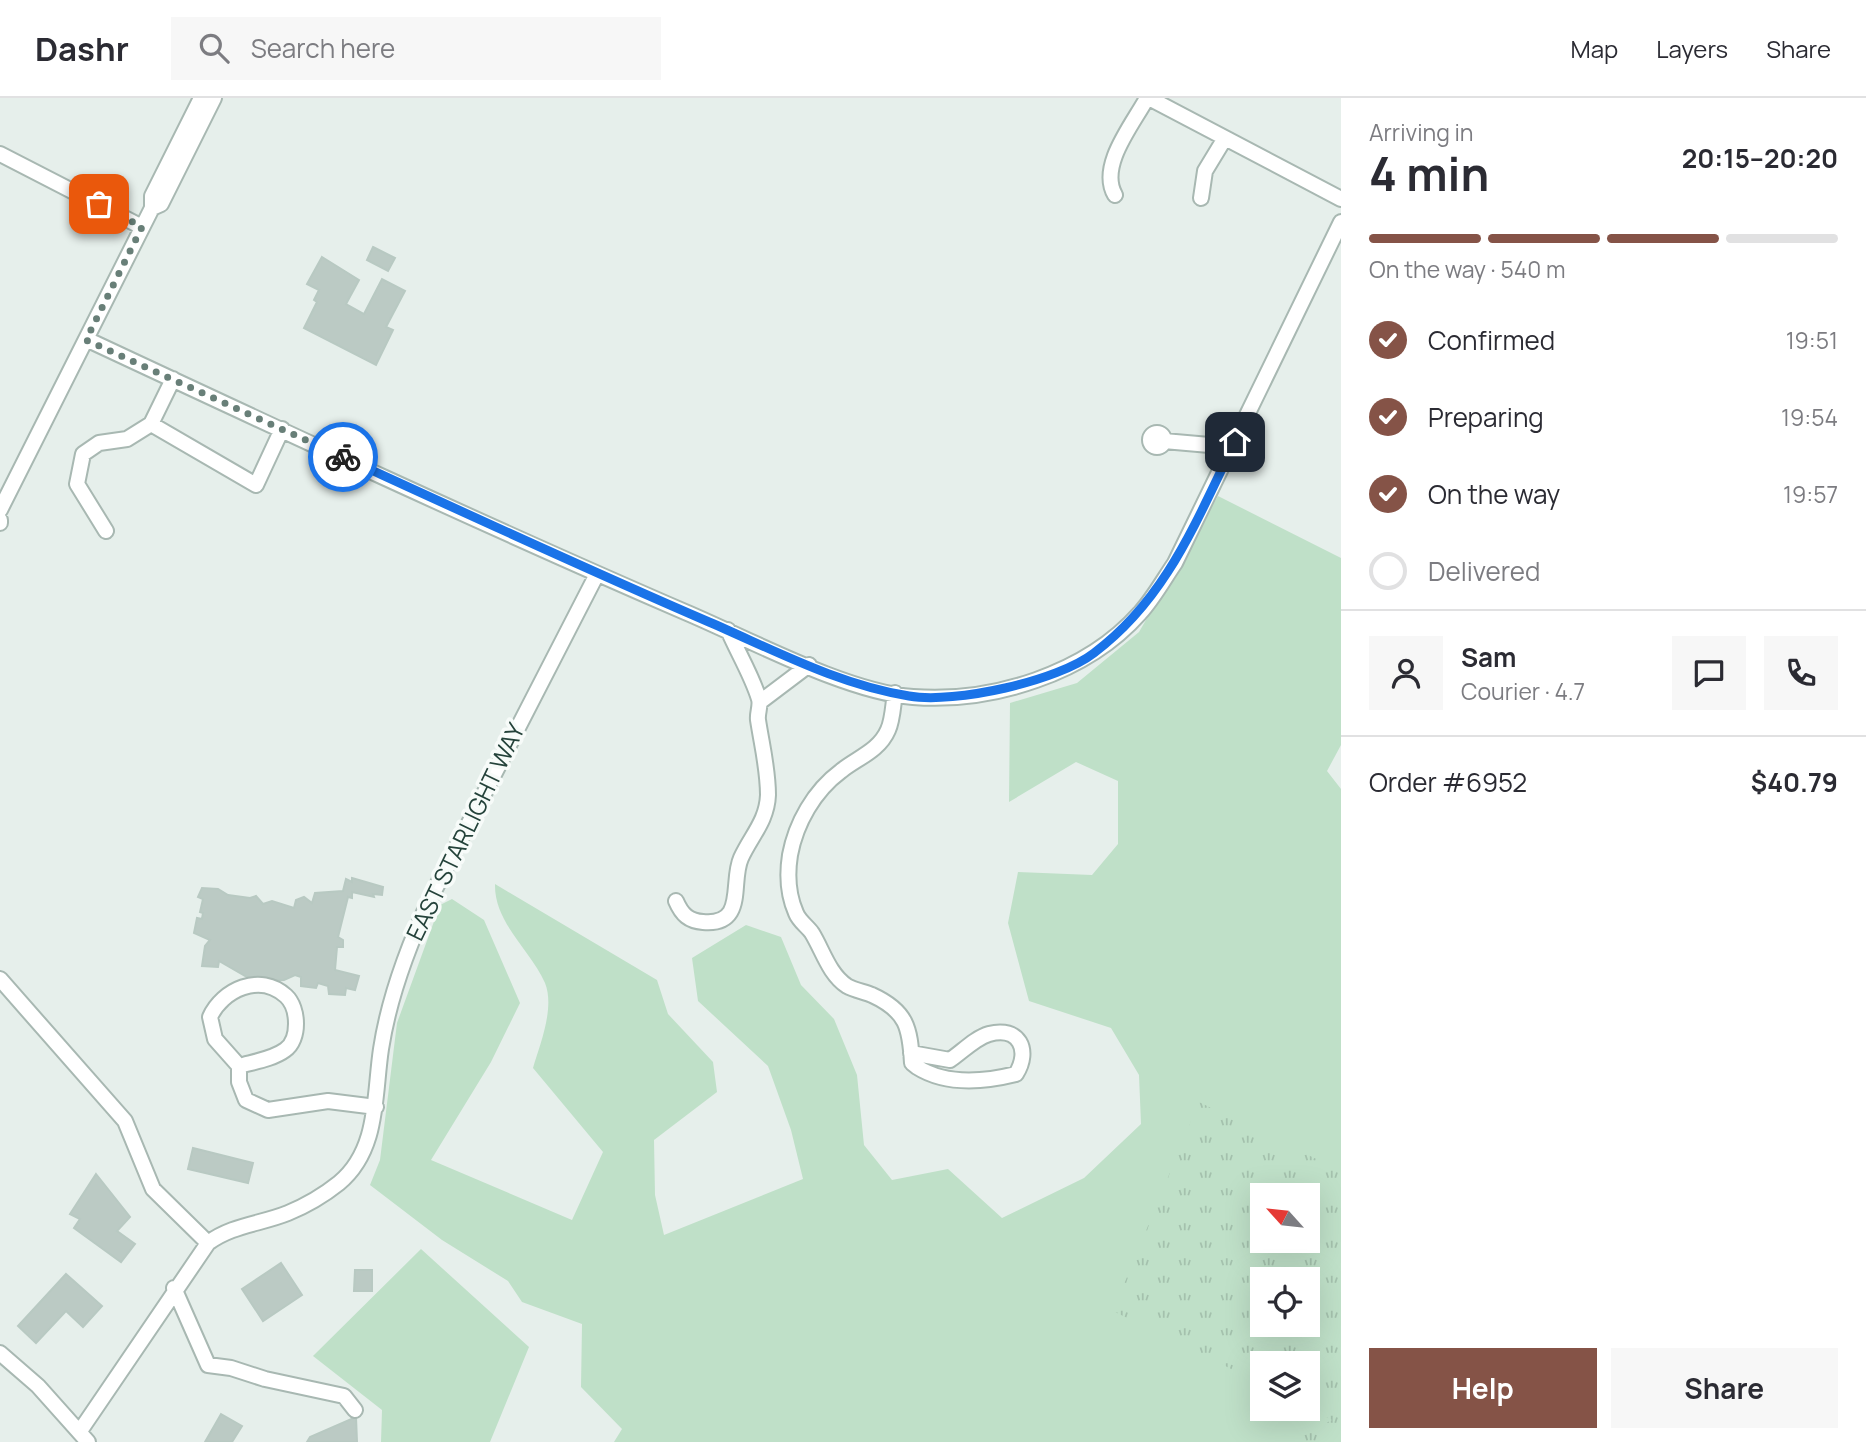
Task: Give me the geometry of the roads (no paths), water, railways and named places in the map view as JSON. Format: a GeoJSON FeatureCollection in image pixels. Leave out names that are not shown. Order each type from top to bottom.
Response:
{"type":"FeatureCollection","features":[{"type":"Feature","properties":{"kind":"street"},"geometry":{"type":"LineString","coordinates":[[0,510],[152,208],[152,196],[201,98]]}},
{"type":"Feature","properties":{"kind":"street"},"geometry":{"type":"LineString","coordinates":[[152,208],[161,204],[214,98]]}},
{"type":"Feature","properties":{"kind":"street"},"geometry":{"type":"LineString","coordinates":[[1115,195],[1109,184],[1112,165],[1148,98],[1341,198]]}},
{"type":"Feature","properties":{"kind":"street"},"geometry":{"type":"LineString","coordinates":[[1201,198],[1205,172],[1225,138]]}},
{"type":"Feature","properties":{"kind":"street"},"geometry":{"type":"LineString","coordinates":[[0,154],[142,227]]}},
{"type":"Feature","properties":{"kind":"street"},"geometry":{"type":"LineString","coordinates":[[86,340],[597,574],[857,685],[913,697],[974,694],[1035,681],[1092,655],[1140,613],[1175,563],[1341,222]]}},
{"type":"Feature","properties":{"kind":"street"},"geometry":{"type":"LineString","coordinates":[[106,531],[77,484],[83,454],[99,443],[127,439],[151,424],[173,379]]}},
{"type":"Feature","properties":{"kind":"street"},"geometry":{"type":"LineString","coordinates":[[151,424],[256,485],[282,429]]}},
{"type":"Feature","properties":{"kind":"street"},"geometry":{"type":"LineString","coordinates":[[1164,441],[1232,447]]}},
{"type":"Feature","properties":{"kind":"street","name":"EAST STARLIGHT WAY"},"geometry":{"type":"LineString","coordinates":[[84,1436],[93,1416],[174,1288],[208,1243],[222,1233],[288,1213],[338,1184],[349,1174],[363,1150],[376,1107],[381,1049],[410,944],[431,897],[597,574]]}},
{"type":"Feature","properties":{"kind":"street"},"geometry":{"type":"LineString","coordinates":[[676,901],[680,912],[693,922],[713,923],[728,914],[737,901],[741,858],[763,822],[768,798],[765,748],[758,718],[760,702],[728,630]]}},
{"type":"Feature","properties":{"kind":"street"},"geometry":{"type":"LineString","coordinates":[[760,702],[809,665]]}},
{"type":"Feature","properties":{"kind":"street"},"geometry":{"type":"LineString","coordinates":[[895,693],[888,730],[869,754],[841,770],[822,788],[799,823],[790,856],[788,884],[796,914],[812,934],[834,971],[847,986],[888,1003],[899,1014],[911,1035],[911,1053],[912,1063],[924,1072],[957,1081],[980,1082],[1016,1074],[1025,1052],[1020,1041],[1009,1034],[995,1033],[985,1035],[950,1060],[911,1053]]}},
{"type":"Feature","properties":{"kind":"street"},"geometry":{"type":"LineString","coordinates":[[0,979],[125,1121],[153,1189],[208,1243]]}},
{"type":"Feature","properties":{"kind":"street"},"geometry":{"type":"LineString","coordinates":[[239,1066],[285,1050],[294,1038],[296,1030],[290,1002],[277,990],[252,987],[233,989],[215,1007],[210,1017],[211,1031],[239,1066],[241,1091],[246,1100],[257,1107],[277,1110],[328,1101],[376,1107]]}},
{"type":"Feature","properties":{"kind":"street"},"geometry":{"type":"LineString","coordinates":[[174,1288],[208,1365],[231,1368],[265,1379],[344,1396],[355,1410]]}},
{"type":"Feature","properties":{"kind":"street"},"geometry":{"type":"LineString","coordinates":[[0,1353],[38,1386],[84,1436]]}}]}
